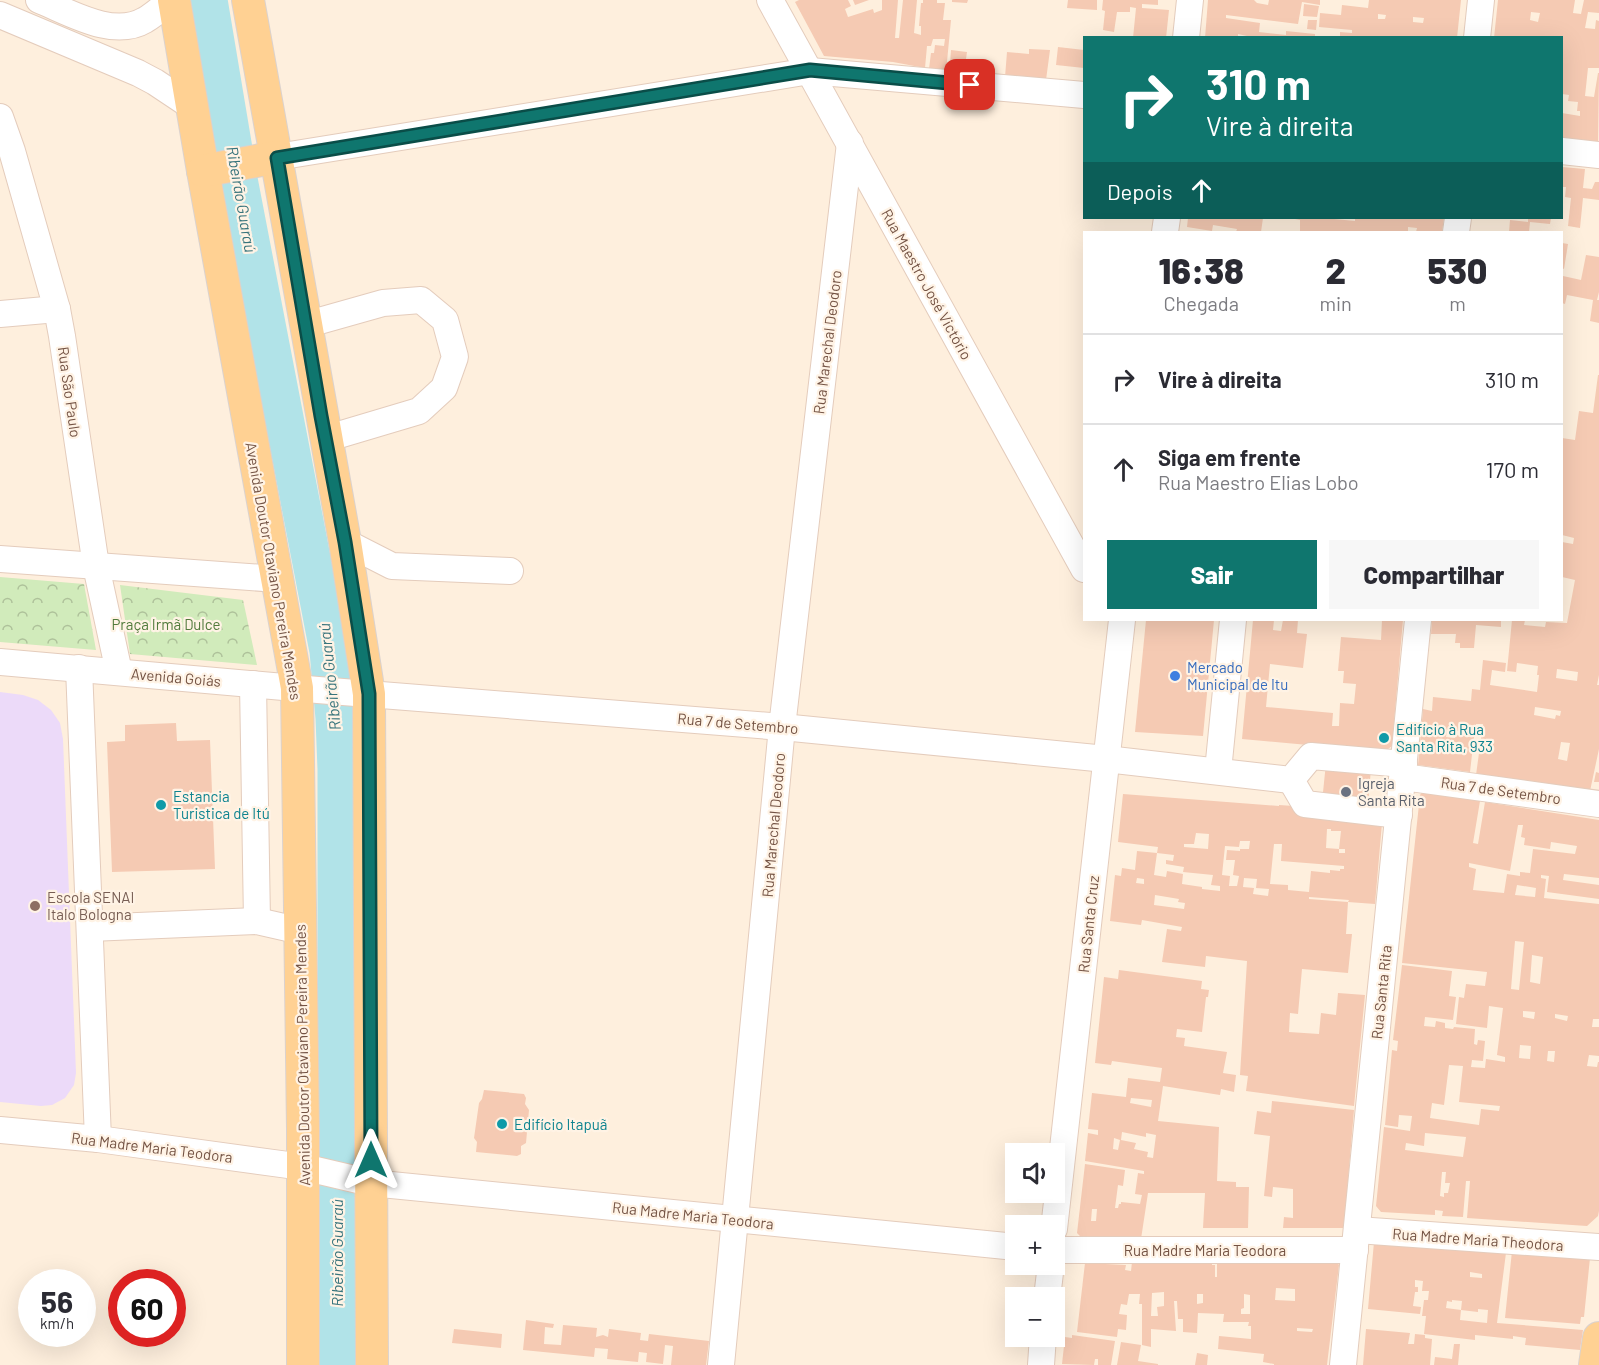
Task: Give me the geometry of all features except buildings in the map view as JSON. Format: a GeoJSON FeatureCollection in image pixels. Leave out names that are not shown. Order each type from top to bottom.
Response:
{"type":"FeatureCollection","features":[{"type":"Feature","properties":{"kind":"main road","name":"Avenida Doutor Otaviano Pereira Mendes"},"geometry":{"type":"LineString","coordinates":[[173,0],[192,106],[212,169],[277,579],[308,689],[301,931],[310,1169],[303,1365]]}},
{"type":"Feature","properties":{"kind":"main road"},"geometry":{"type":"LineString","coordinates":[[248,0],[266,159],[305,325],[352,584],[360,693],[364,1182],[372,1365]]}},
{"type":"Feature","properties":{"kind":"main road"},"geometry":{"type":"LineString","coordinates":[[212,169],[266,159]]}},
{"type":"Feature","properties":{"kind":"main road"},"geometry":{"type":"LineString","coordinates":[[1595,1365],[1599,1338]]}},
{"type":"Feature","properties":{"kind":"street"},"geometry":{"type":"LineString","coordinates":[[39,0],[100,25],[115,27],[130,26],[144,21],[173,0]]}},
{"type":"Feature","properties":{"kind":"street","name":"Rua Maestro José Victório"},"geometry":{"type":"LineString","coordinates":[[770,0],[1083,567]]}},
{"type":"Feature","properties":{"kind":"street"},"geometry":{"type":"LineString","coordinates":[[1186,36],[1190,0]]}},
{"type":"Feature","properties":{"kind":"street"},"geometry":{"type":"LineString","coordinates":[[1477,36],[1481,0]]}},
{"type":"Feature","properties":{"kind":"street"},"geometry":{"type":"LineString","coordinates":[[0,15],[138,73],[192,106]]}},
{"type":"Feature","properties":{"kind":"street"},"geometry":{"type":"LineString","coordinates":[[266,159],[810,70],[1083,95]]}},
{"type":"Feature","properties":{"kind":"street","name":"Rua São Paulo"},"geometry":{"type":"LineString","coordinates":[[0,117],[6,151],[57,309],[63,336],[96,566],[119,672]]}},
{"type":"Feature","properties":{"kind":"street","name":"Rua Marechal Deodoro"},"geometry":{"type":"LineString","coordinates":[[721,1365],[782,727],[850,143]]}},
{"type":"Feature","properties":{"kind":"street"},"geometry":{"type":"LineString","coordinates":[[1563,151],[1599,155]]}},
{"type":"Feature","properties":{"kind":"street"},"geometry":{"type":"LineString","coordinates":[[305,325],[383,303],[421,300],[445,320],[455,357],[444,388],[419,411],[325,439]]}},
{"type":"Feature","properties":{"kind":"street"},"geometry":{"type":"LineString","coordinates":[[0,314],[57,309]]}},
{"type":"Feature","properties":{"kind":"street"},"geometry":{"type":"LineString","coordinates":[[345,542],[392,566],[510,571]]}},
{"type":"Feature","properties":{"kind":"street"},"geometry":{"type":"LineString","coordinates":[[0,559],[277,579]]}},
{"type":"Feature","properties":{"kind":"street"},"geometry":{"type":"LineString","coordinates":[[352,584],[392,566]]}},
{"type":"Feature","properties":{"kind":"street"},"geometry":{"type":"LineString","coordinates":[[1218,771],[1233,621]]}},
{"type":"Feature","properties":{"kind":"street","name":"Rua Santa Rita"},"geometry":{"type":"LineString","coordinates":[[1343,1365],[1418,621]]}},
{"type":"Feature","properties":{"kind":"street","name":"Rua Santa Cruz"},"geometry":{"type":"LineString","coordinates":[[1056,1215],[1106,759],[1118,624]]}},
{"type":"Feature","properties":{"kind":"street","name":"Avenida Goiás"},"geometry":{"type":"LineString","coordinates":[[0,662],[360,693]]}},
{"type":"Feature","properties":{"kind":"street"},"geometry":{"type":"LineString","coordinates":[[79,668],[98,1139]]}},
{"type":"Feature","properties":{"kind":"street"},"geometry":{"type":"LineString","coordinates":[[253,684],[257,921]]}},
{"type":"Feature","properties":{"kind":"street","name":"Rua 7 de Setembro"},"geometry":{"type":"LineString","coordinates":[[360,693],[782,727],[1291,780],[1311,756],[1599,804]]}},
{"type":"Feature","properties":{"kind":"street"},"geometry":{"type":"LineString","coordinates":[[1291,780],[1305,804],[1399,814]]}},
{"type":"Feature","properties":{"kind":"street"},"geometry":{"type":"LineString","coordinates":[[90,928],[257,921],[301,931]]}},
{"type":"Feature","properties":{"kind":"street","name":"Rua Madre Maria Teodora"},"geometry":{"type":"LineString","coordinates":[[0,1130],[98,1139],[310,1169],[364,1182],[1005,1246]]}},
{"type":"Feature","properties":{"kind":"street","name":"Rua Madre Maria Teodora"},"geometry":{"type":"LineString","coordinates":[[1065,1250],[1356,1240]]}},
{"type":"Feature","properties":{"kind":"street","name":"Rua Madre Maria Theodora"},"geometry":{"type":"LineString","coordinates":[[1356,1240],[1599,1247]]}},
{"type":"Feature","properties":{"kind":"street"},"geometry":{"type":"LineString","coordinates":[[1041,1365],[1042,1347]]}},
{"type":"Feature","properties":{"kind":"shaded area","name":"Escola SENAI Italo Bologna"},"geometry":{"type":"Polygon","coordinates":[[[0,692],[23,695],[38,700],[51,710],[60,723],[63,739],[76,1073],[74,1085],[65,1098],[52,1105],[0,1102],[0,692]]]}},
{"type":"Feature","properties":{"kind":"green space"},"geometry":{"type":"Polygon","coordinates":[[[0,577],[84,584],[96,650],[0,642],[0,577]]]}},
{"type":"Feature","properties":{"kind":"green space","name":"Praça Irmã Dulce"},"geometry":{"type":"Polygon","coordinates":[[[120,585],[243,600],[257,665],[130,654],[120,585]]]}},
{"type":"Feature","properties":{"kind":"waterway","name":"Ribeirão Guaraú"},"geometry":{"type":"LineString","coordinates":[[208,0],[238,179],[329,651],[337,769],[337,1365]]}},
{"type":"Feature","properties":{"kind":"place","name":"Mercado Municipal de Itu"},"geometry":{"type":"Point","coordinates":[1175,676]}},
{"type":"Feature","properties":{"kind":"place","name":"Edifício à Rua Santa Rita, 933"},"geometry":{"type":"Point","coordinates":[1384,738]}},
{"type":"Feature","properties":{"kind":"place","name":"Igreja Santa Rita"},"geometry":{"type":"Point","coordinates":[1346,792]}},
{"type":"Feature","properties":{"kind":"place","name":"Estancia Turistica de Itú"},"geometry":{"type":"Point","coordinates":[161,805]}},
{"type":"Feature","properties":{"kind":"place","name":"Escola SENAI Italo Bologna"},"geometry":{"type":"Point","coordinates":[35,906]}},
{"type":"Feature","properties":{"kind":"place","name":"Edifício Itapuã"},"geometry":{"type":"Point","coordinates":[502,1124]}},
{"type":"Feature","properties":{"kind":"route"},"geometry":{"type":"LineString","coordinates":[[371,1160],[369,694],[345,542],[277,158],[810,70],[970,85]]}}]}
